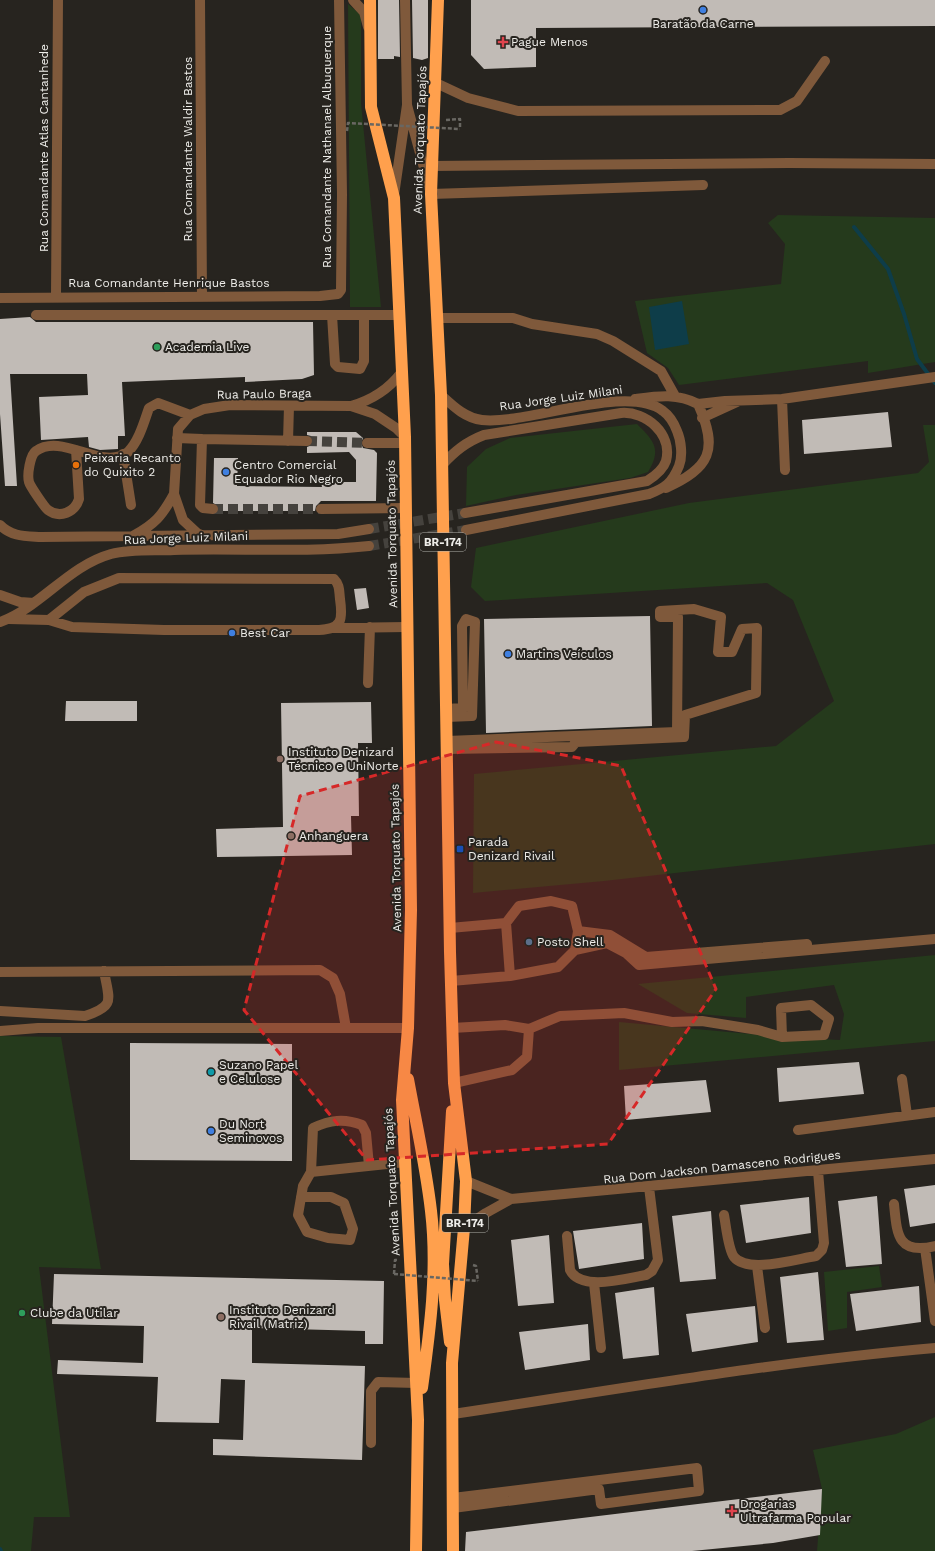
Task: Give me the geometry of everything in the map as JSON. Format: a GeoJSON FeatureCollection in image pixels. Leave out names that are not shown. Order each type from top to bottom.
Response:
{"type":"FeatureCollection","features":[{"type":"Feature","properties":{"kind":"highway","name":"Avenida Torquato Tapajós"},"geometry":{"type":"LineString","coordinates":[[370,0],[371,107],[394,198],[405,440],[411,910],[408,1028],[402,1100],[418,1420],[416,1551]]}},
{"type":"Feature","properties":{"kind":"highway","name":"Avenida Torquato Tapajós"},"geometry":{"type":"LineString","coordinates":[[438,0],[436,83],[430,194],[441,395],[454,1084],[466,1181],[464,1228],[452,1363],[453,1551]]}},
{"type":"Feature","properties":{"kind":"highway"},"geometry":{"type":"LineString","coordinates":[[406,1066],[431,1212],[433,1243],[431,1320],[418,1420]]}},
{"type":"Feature","properties":{"kind":"highway"},"geometry":{"type":"LineString","coordinates":[[452,1363],[445,1300],[443,1264],[454,1084]]}},
{"type":"Feature","properties":{"kind":"street","name":"Rua Comandante Atlas Cantanhede"},"geometry":{"type":"LineString","coordinates":[[56,297],[58,0]]}},
{"type":"Feature","properties":{"kind":"street","name":"Rua Comandante Waldir Bastos"},"geometry":{"type":"LineString","coordinates":[[200,0],[202,297]]}},
{"type":"Feature","properties":{"kind":"street","name":"Rua Comandante Nathanael Albuquerque"},"geometry":{"type":"LineString","coordinates":[[338,294],[341,290],[342,194],[339,0]]}},
{"type":"Feature","properties":{"kind":"street"},"geometry":{"type":"LineString","coordinates":[[353,0],[364,12],[370,31]]}},
{"type":"Feature","properties":{"kind":"street"},"geometry":{"type":"LineString","coordinates":[[394,198],[407,105],[405,0]]}},
{"type":"Feature","properties":{"kind":"street"},"geometry":{"type":"LineString","coordinates":[[436,83],[468,98],[518,111],[780,110],[797,101],[825,61]]}},
{"type":"Feature","properties":{"kind":"street"},"geometry":{"type":"LineString","coordinates":[[407,105],[430,194],[703,185]]}},
{"type":"Feature","properties":{"kind":"street"},"geometry":{"type":"LineString","coordinates":[[431,166],[789,163],[935,164]]}},
{"type":"Feature","properties":{"kind":"street","name":"Rua Comandante Henrique Bastos"},"geometry":{"type":"LineString","coordinates":[[0,298],[320,296],[338,294]]}},
{"type":"Feature","properties":{"kind":"street"},"geometry":{"type":"LineString","coordinates":[[36,314],[399,315]]}},
{"type":"Feature","properties":{"kind":"street"},"geometry":{"type":"LineString","coordinates":[[332,315],[335,364],[338,368],[360,369],[364,361],[364,315]]}},
{"type":"Feature","properties":{"kind":"street"},"geometry":{"type":"LineString","coordinates":[[437,318],[513,318],[532,324],[597,334],[613,341],[661,370],[675,396]]}},
{"type":"Feature","properties":{"kind":"street","name":"Rua Paulo Braga"},"geometry":{"type":"LineString","coordinates":[[351,406],[378,395],[401,373]]}},
{"type":"Feature","properties":{"kind":"street"},"geometry":{"type":"LineString","coordinates":[[621,401],[663,395],[675,396],[698,404],[743,400],[782,399],[931,378]]}},
{"type":"Feature","properties":{"kind":"street","name":"Rua Jorge Luiz Milani"},"geometry":{"type":"LineString","coordinates":[[441,395],[454,407],[468,416],[481,420],[494,420],[621,401],[651,405],[663,410],[674,424],[680,444],[679,465],[673,477],[664,489]]}},
{"type":"Feature","properties":{"kind":"street"},"geometry":{"type":"LineString","coordinates":[[782,399],[785,470]]}},
{"type":"Feature","properties":{"kind":"street"},"geometry":{"type":"LineString","coordinates":[[702,418],[743,400]]}},
{"type":"Feature","properties":{"kind":"street"},"geometry":{"type":"LineString","coordinates":[[76,450],[79,499],[77,506],[70,512],[60,514],[49,511],[29,482],[31,457],[37,450],[51,445],[76,450],[106,457],[118,457],[128,451],[139,434],[149,408],[158,403],[165,404],[190,415],[178,429],[174,494],[178,510],[183,520],[197,533],[206,536]]}},
{"type":"Feature","properties":{"kind":"street"},"geometry":{"type":"LineString","coordinates":[[466,530],[649,494],[664,489],[693,473],[706,460],[708,451],[708,436],[698,404]]}},
{"type":"Feature","properties":{"kind":"street","name":"Rua Paulo Braga"},"geometry":{"type":"LineString","coordinates":[[190,415],[204,409],[223,406],[351,406],[375,414],[396,428],[405,440]]}},
{"type":"Feature","properties":{"kind":"street"},"geometry":{"type":"LineString","coordinates":[[288,441],[289,406]]}},
{"type":"Feature","properties":{"kind":"street","name":"Rua Jorge Luiz Milani"},"geometry":{"type":"LineString","coordinates":[[442,465],[455,450],[472,439],[484,434],[621,413],[630,413],[642,416],[663,434],[667,450],[666,462],[658,473],[648,482],[465,513]]}},
{"type":"Feature","properties":{"kind":"street"},"geometry":{"type":"LineString","coordinates":[[177,438],[307,441]]}},
{"type":"Feature","properties":{"kind":"street"},"geometry":{"type":"LineString","coordinates":[[202,439],[200,505],[203,508],[213,509]]}},
{"type":"Feature","properties":{"kind":"street"},"geometry":{"type":"LineString","coordinates":[[367,442],[405,440]]}},
{"type":"Feature","properties":{"kind":"street"},"geometry":{"type":"LineString","coordinates":[[123,454],[131,505]]}},
{"type":"Feature","properties":{"kind":"street"},"geometry":{"type":"LineString","coordinates":[[132,537],[152,525],[160,518],[174,494]]}},
{"type":"Feature","properties":{"kind":"street"},"geometry":{"type":"LineString","coordinates":[[321,509],[406,508]]}},
{"type":"Feature","properties":{"kind":"street"},"geometry":{"type":"LineString","coordinates":[[0,525],[4,535]]}},
{"type":"Feature","properties":{"kind":"street","name":"Rua Jorge Luiz Milani"},"geometry":{"type":"LineString","coordinates":[[4,535],[41,538],[206,536],[338,534],[369,530]]}},
{"type":"Feature","properties":{"kind":"street","name":"Rua Jorge Luiz Milani"},"geometry":{"type":"LineString","coordinates":[[5,620],[34,603],[72,574],[104,557],[120,552],[192,549],[341,549],[369,546]]}},
{"type":"Feature","properties":{"kind":"street"},"geometry":{"type":"LineString","coordinates":[[49,620],[84,592],[119,578],[334,578],[340,589],[342,613],[340,622],[335,628]]}},
{"type":"Feature","properties":{"kind":"street"},"geometry":{"type":"LineString","coordinates":[[0,595],[20,602],[34,603]]}},
{"type":"Feature","properties":{"kind":"street"},"geometry":{"type":"LineString","coordinates":[[694,609],[721,617],[718,652],[732,652],[742,629],[757,628],[756,693],[685,715],[684,738],[576,742],[572,747],[447,745],[677,732],[678,617],[660,617],[660,611],[694,609]]}},
{"type":"Feature","properties":{"kind":"street"},"geometry":{"type":"LineString","coordinates":[[466,619],[475,622],[472,716],[446,712],[463,708],[462,626],[466,619]]}},
{"type":"Feature","properties":{"kind":"street"},"geometry":{"type":"LineString","coordinates":[[5,620],[49,620],[72,627],[164,630],[319,630],[335,628],[407,627]]}},
{"type":"Feature","properties":{"kind":"street"},"geometry":{"type":"LineString","coordinates":[[368,683],[370,627]]}},
{"type":"Feature","properties":{"kind":"street"},"geometry":{"type":"LineString","coordinates":[[510,976],[506,924],[519,906],[551,901],[572,906],[578,931],[575,950]]}},
{"type":"Feature","properties":{"kind":"street"},"geometry":{"type":"LineString","coordinates":[[450,928],[506,924]]}},
{"type":"Feature","properties":{"kind":"street"},"geometry":{"type":"LineString","coordinates":[[578,931],[610,935],[646,957],[935,933]]}},
{"type":"Feature","properties":{"kind":"street"},"geometry":{"type":"LineString","coordinates":[[451,981],[510,976],[558,966],[575,950],[607,943],[626,953],[639,965],[935,939]]}},
{"type":"Feature","properties":{"kind":"street"},"geometry":{"type":"LineString","coordinates":[[0,972],[320,970],[333,978],[340,994],[346,1028]]}},
{"type":"Feature","properties":{"kind":"street"},"geometry":{"type":"LineString","coordinates":[[0,1011],[85,1016],[95,1013],[108,1004],[109,997],[104,972]]}},
{"type":"Feature","properties":{"kind":"street"},"geometry":{"type":"LineString","coordinates":[[452,1028],[505,1025],[529,1029],[560,1016],[624,1013],[672,1022],[702,1021],[758,1030],[782,1037],[824,1035],[829,1019],[810,1005],[781,1008],[782,1037]]}},
{"type":"Feature","properties":{"kind":"street"},"geometry":{"type":"LineString","coordinates":[[0,1031],[38,1028],[408,1028]]}},
{"type":"Feature","properties":{"kind":"street"},"geometry":{"type":"LineString","coordinates":[[454,1084],[512,1070],[527,1057],[529,1029]]}},
{"type":"Feature","properties":{"kind":"street"},"geometry":{"type":"LineString","coordinates":[[902,1079],[907,1115]]}},
{"type":"Feature","properties":{"kind":"street"},"geometry":{"type":"LineString","coordinates":[[798,1130],[935,1112]]}},
{"type":"Feature","properties":{"kind":"street"},"geometry":{"type":"LineString","coordinates":[[301,1197],[331,1198],[344,1203],[353,1229],[350,1240],[328,1238],[308,1232],[298,1215],[301,1197],[303,1186],[311,1172],[313,1128],[327,1121],[352,1121],[362,1125],[366,1133],[369,1166]]}},
{"type":"Feature","properties":{"kind":"street","name":"Rua Dom Jackson Damasceno Rodrigues"},"geometry":{"type":"LineString","coordinates":[[464,1228],[486,1213],[511,1199],[935,1159]]}},
{"type":"Feature","properties":{"kind":"street"},"geometry":{"type":"LineString","coordinates":[[311,1172],[406,1162]]}},
{"type":"Feature","properties":{"kind":"street"},"geometry":{"type":"LineString","coordinates":[[724,1215],[731,1251],[735,1258],[744,1263],[758,1266],[816,1256],[822,1250],[824,1243],[824,1223],[818,1171]]}},
{"type":"Feature","properties":{"kind":"street","name":"Rua Dom Jackson Damasceno Rodrigues"},"geometry":{"type":"LineString","coordinates":[[466,1181],[511,1199]]}},
{"type":"Feature","properties":{"kind":"street"},"geometry":{"type":"LineString","coordinates":[[567,1236],[570,1270],[573,1275],[580,1280],[594,1283],[646,1275],[652,1271],[658,1260],[649,1187]]}},
{"type":"Feature","properties":{"kind":"street"},"geometry":{"type":"LineString","coordinates":[[894,1204],[897,1232],[901,1241],[909,1246],[925,1248],[935,1246]]}},
{"type":"Feature","properties":{"kind":"street"},"geometry":{"type":"LineString","coordinates":[[925,1248],[935,1321]]}},
{"type":"Feature","properties":{"kind":"street"},"geometry":{"type":"LineString","coordinates":[[758,1266],[765,1328]]}},
{"type":"Feature","properties":{"kind":"street"},"geometry":{"type":"LineString","coordinates":[[594,1283],[601,1348]]}},
{"type":"Feature","properties":{"kind":"street"},"geometry":{"type":"LineString","coordinates":[[453,1414],[756,1367],[863,1354],[935,1348]]}},
{"type":"Feature","properties":{"kind":"street"},"geometry":{"type":"LineString","coordinates":[[371,1443],[371,1391],[373,1386],[378,1382],[416,1383]]}},
{"type":"Feature","properties":{"kind":"street"},"geometry":{"type":"LineString","coordinates":[[697,1468],[699,1491],[601,1504],[599,1488],[453,1503],[697,1468]]}},
{"type":"Feature","properties":{"kind":"path"},"geometry":{"type":"LineString","coordinates":[[348,131],[348,123],[460,129],[460,119],[433,120]]}},
{"type":"Feature","properties":{"kind":"path"},"geometry":{"type":"LineString","coordinates":[[395,1260],[394,1274],[478,1281],[476,1266]]}},
{"type":"Feature","properties":{"kind":"highlighted area"},"geometry":{"type":"Polygon","coordinates":[[[496,742],[621,766],[716,989],[608,1144],[367,1160],[244,1010],[300,796],[496,742]]]}},
{"type":"Feature","properties":{"kind":"green space"},"geometry":{"type":"Polygon","coordinates":[[[348,4],[361,15],[361,103],[381,307],[350,307],[348,4]]]}},
{"type":"Feature","properties":{"kind":"green space"},"geometry":{"type":"Polygon","coordinates":[[[778,215],[935,218],[935,362],[868,373],[868,361],[679,385],[668,368],[647,353],[635,301],[781,284],[785,244],[768,223],[778,215]]]}},
{"type":"Feature","properties":{"kind":"green space"},"geometry":{"type":"Polygon","coordinates":[[[637,424],[648,435],[654,446],[655,457],[648,472],[630,478],[516,495],[466,506],[467,467],[486,449],[510,438],[637,424]]]}},
{"type":"Feature","properties":{"kind":"green space"},"geometry":{"type":"Polygon","coordinates":[[[923,425],[935,425],[935,844],[604,881],[473,893],[474,774],[776,746],[834,701],[793,600],[767,583],[485,601],[471,587],[476,548],[689,503],[918,473],[929,462],[923,425]]]}},
{"type":"Feature","properties":{"kind":"green space"},"geometry":{"type":"Polygon","coordinates":[[[935,955],[935,1041],[619,1070],[619,1022],[782,1037],[840,1040],[844,1014],[834,985],[746,997],[746,1018],[687,1013],[638,984],[935,955]]]}},
{"type":"Feature","properties":{"kind":"green space","name":"Clube da Utilar"},"geometry":{"type":"Polygon","coordinates":[[[0,1036],[61,1037],[101,1269],[39,1267],[70,1517],[34,1517],[31,1551],[0,1551],[0,1036]]]}},
{"type":"Feature","properties":{"kind":"green space"},"geometry":{"type":"Polygon","coordinates":[[[879,1266],[882,1287],[847,1292],[847,1328],[828,1331],[824,1272],[879,1266]]]}},
{"type":"Feature","properties":{"kind":"green space"},"geometry":{"type":"Polygon","coordinates":[[[935,1417],[935,1551],[817,1551],[822,1489],[813,1450],[896,1434],[935,1417]]]}},
{"type":"Feature","properties":{"kind":"water"},"geometry":{"type":"Polygon","coordinates":[[[682,301],[689,344],[655,350],[649,307],[682,301]]]}},
{"type":"Feature","properties":{"kind":"building"},"geometry":{"type":"Polygon","coordinates":[[[378,0],[399,0],[400,57],[394,56],[394,59],[378,59],[378,0]]]}},
{"type":"Feature","properties":{"kind":"building"},"geometry":{"type":"Polygon","coordinates":[[[412,0],[428,0],[428,58],[422,60],[413,58],[412,0]]]}},
{"type":"Feature","properties":{"kind":"building","name":"Baratão da Carne"},"geometry":{"type":"Polygon","coordinates":[[[471,0],[935,0],[935,26],[536,28],[536,67],[484,69],[471,55],[471,0]]]}},
{"type":"Feature","properties":{"kind":"building","name":"Academia Live"},"geometry":{"type":"Polygon","coordinates":[[[30,317],[36,322],[313,322],[314,375],[302,379],[245,382],[245,377],[122,382],[125,436],[118,436],[118,449],[100,450],[89,447],[88,437],[41,440],[39,397],[88,395],[87,374],[10,374],[17,486],[5,486],[0,414],[0,319],[30,317]]]}},
{"type":"Feature","properties":{"kind":"building"},"geometry":{"type":"Polygon","coordinates":[[[888,412],[892,447],[804,454],[802,420],[888,412]]]}},
{"type":"Feature","properties":{"kind":"building"},"geometry":{"type":"Polygon","coordinates":[[[307,432],[356,432],[363,438],[361,443],[363,448],[374,450],[377,453],[376,501],[321,501],[316,506],[315,511],[219,511],[219,506],[213,503],[214,458],[238,458],[237,486],[322,487],[321,482],[356,482],[356,460],[349,452],[307,453],[307,447],[312,445],[313,441],[311,436],[307,435],[307,432]]]}},
{"type":"Feature","properties":{"kind":"building"},"geometry":{"type":"Polygon","coordinates":[[[366,588],[369,608],[357,610],[354,589],[366,588]]]}},
{"type":"Feature","properties":{"kind":"building"},"geometry":{"type":"Polygon","coordinates":[[[650,616],[652,726],[486,733],[484,619],[650,616]]]}},
{"type":"Feature","properties":{"kind":"building"},"geometry":{"type":"Polygon","coordinates":[[[66,701],[137,701],[137,721],[65,721],[66,701]]]}},
{"type":"Feature","properties":{"kind":"building"},"geometry":{"type":"Polygon","coordinates":[[[371,702],[372,743],[358,743],[359,816],[351,816],[352,855],[217,857],[216,829],[283,827],[281,703],[371,702]]]}},
{"type":"Feature","properties":{"kind":"building"},"geometry":{"type":"Polygon","coordinates":[[[130,1043],[292,1044],[292,1161],[130,1160],[130,1043]]]}},
{"type":"Feature","properties":{"kind":"building"},"geometry":{"type":"Polygon","coordinates":[[[859,1062],[864,1094],[779,1102],[777,1068],[859,1062]]]}},
{"type":"Feature","properties":{"kind":"building"},"geometry":{"type":"Polygon","coordinates":[[[706,1080],[711,1112],[626,1120],[624,1086],[706,1080]]]}},
{"type":"Feature","properties":{"kind":"building"},"geometry":{"type":"Polygon","coordinates":[[[935,1185],[935,1223],[910,1227],[904,1189],[935,1185]]]}},
{"type":"Feature","properties":{"kind":"building"},"geometry":{"type":"Polygon","coordinates":[[[877,1196],[882,1264],[846,1267],[838,1201],[877,1196]]]}},
{"type":"Feature","properties":{"kind":"building"},"geometry":{"type":"Polygon","coordinates":[[[809,1197],[811,1233],[746,1243],[740,1205],[809,1197]]]}},
{"type":"Feature","properties":{"kind":"building"},"geometry":{"type":"Polygon","coordinates":[[[711,1211],[716,1279],[680,1282],[672,1216],[711,1211]]]}},
{"type":"Feature","properties":{"kind":"building"},"geometry":{"type":"Polygon","coordinates":[[[642,1223],[644,1259],[579,1269],[573,1231],[642,1223]]]}},
{"type":"Feature","properties":{"kind":"building"},"geometry":{"type":"Polygon","coordinates":[[[549,1235],[554,1303],[518,1306],[511,1240],[549,1235]]]}},
{"type":"Feature","properties":{"kind":"building"},"geometry":{"type":"Polygon","coordinates":[[[818,1272],[824,1340],[787,1343],[780,1277],[818,1272]]]}},
{"type":"Feature","properties":{"kind":"building"},"geometry":{"type":"Polygon","coordinates":[[[54,1274],[384,1281],[383,1344],[365,1344],[365,1331],[252,1328],[252,1363],[365,1366],[362,1460],[213,1455],[213,1439],[243,1440],[245,1380],[221,1379],[219,1423],[156,1422],[158,1377],[57,1374],[58,1360],[143,1363],[144,1326],[52,1324],[54,1274]]]}},
{"type":"Feature","properties":{"kind":"building"},"geometry":{"type":"Polygon","coordinates":[[[919,1286],[921,1322],[856,1331],[850,1294],[919,1286]]]}},
{"type":"Feature","properties":{"kind":"building"},"geometry":{"type":"Polygon","coordinates":[[[654,1287],[659,1355],[623,1359],[615,1293],[654,1287]]]}},
{"type":"Feature","properties":{"kind":"building"},"geometry":{"type":"Polygon","coordinates":[[[755,1306],[758,1342],[692,1352],[686,1314],[755,1306]]]}},
{"type":"Feature","properties":{"kind":"building"},"geometry":{"type":"Polygon","coordinates":[[[588,1324],[590,1360],[525,1370],[519,1332],[588,1324]]]}},
{"type":"Feature","properties":{"kind":"building","name":"Drogarias Ultrafarma Popular"},"geometry":{"type":"Polygon","coordinates":[[[822,1489],[820,1535],[773,1543],[692,1551],[465,1551],[466,1532],[822,1489]]]}},
{"type":"Feature","properties":{"kind":"waterway"},"geometry":{"type":"LineString","coordinates":[[854,227],[888,269],[904,314],[917,359],[935,383]]}},
{"type":"Feature","properties":{"kind":"tunnel"},"geometry":{"type":"LineString","coordinates":[[307,441],[367,443]]}},
{"type":"Feature","properties":{"kind":"tunnel"},"geometry":{"type":"LineString","coordinates":[[213,509],[321,509]]}},
{"type":"Feature","properties":{"kind":"tunnel"},"geometry":{"type":"LineString","coordinates":[[369,529],[465,513]]}},
{"type":"Feature","properties":{"kind":"tunnel"},"geometry":{"type":"LineString","coordinates":[[369,546],[466,530]]}},
{"type":"Feature","properties":{"kind":"place","name":"Baratão da Carne"},"geometry":{"type":"Point","coordinates":[703,10]}},
{"type":"Feature","properties":{"kind":"place","name":"Pague Menos"},"geometry":{"type":"Point","coordinates":[503,42]}},
{"type":"Feature","properties":{"kind":"place","name":"Academia Live"},"geometry":{"type":"Point","coordinates":[157,347]}},
{"type":"Feature","properties":{"kind":"place","name":"Peixaria Recanto do Quixito 2"},"geometry":{"type":"Point","coordinates":[76,465]}},
{"type":"Feature","properties":{"kind":"place","name":"Centro Comercial Equador Rio Negro"},"geometry":{"type":"Point","coordinates":[226,472]}},
{"type":"Feature","properties":{"kind":"place","name":"Best Car"},"geometry":{"type":"Point","coordinates":[232,633]}},
{"type":"Feature","properties":{"kind":"place","name":"Martins Veículos"},"geometry":{"type":"Point","coordinates":[508,654]}},
{"type":"Feature","properties":{"kind":"place","name":"Instituto Denizard Técnico e UniNorte"},"geometry":{"type":"Point","coordinates":[280,759]}},
{"type":"Feature","properties":{"kind":"place","name":"Anhanguera"},"geometry":{"type":"Point","coordinates":[291,836]}},
{"type":"Feature","properties":{"kind":"place","name":"Parada Denizard Rivail"},"geometry":{"type":"Point","coordinates":[460,849]}},
{"type":"Feature","properties":{"kind":"place","name":"Posto Shell"},"geometry":{"type":"Point","coordinates":[529,942]}},
{"type":"Feature","properties":{"kind":"place","name":"Suzano Papel e Celulose"},"geometry":{"type":"Point","coordinates":[211,1072]}},
{"type":"Feature","properties":{"kind":"place","name":"Du Nort Seminovos"},"geometry":{"type":"Point","coordinates":[211,1131]}},
{"type":"Feature","properties":{"kind":"place","name":"Clube da Utilar"},"geometry":{"type":"Point","coordinates":[22,1313]}},
{"type":"Feature","properties":{"kind":"place","name":"Instituto Denizard Rivail (Matriz)"},"geometry":{"type":"Point","coordinates":[221,1317]}},
{"type":"Feature","properties":{"kind":"place","name":"Drogarias Ultrafarma Popular"},"geometry":{"type":"Point","coordinates":[732,1511]}}]}
